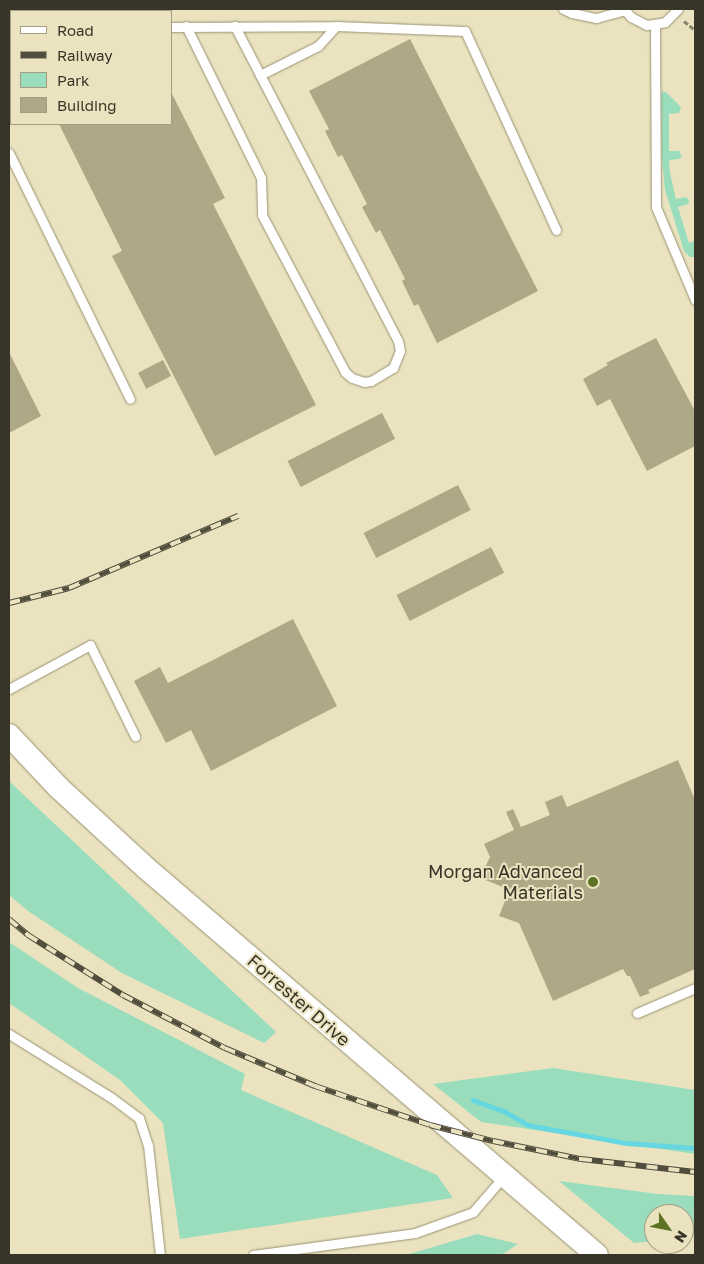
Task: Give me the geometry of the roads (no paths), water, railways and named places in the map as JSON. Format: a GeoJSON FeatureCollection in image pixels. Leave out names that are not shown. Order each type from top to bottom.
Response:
{"type":"FeatureCollection","features":[{"type":"Feature","properties":{"kind":"street","name":"Forrester Drive"},"geometry":{"type":"LineString","coordinates":[[9,735],[59,788],[146,868],[597,1255]]}},
{"type":"Feature","properties":{"kind":"lane"},"geometry":{"type":"LineString","coordinates":[[562,9],[572,14],[596,18],[625,9],[638,23],[654,25],[665,22],[678,9]]}},
{"type":"Feature","properties":{"kind":"lane"},"geometry":{"type":"LineString","coordinates":[[654,25],[656,207],[695,300]]}},
{"type":"Feature","properties":{"kind":"lane"},"geometry":{"type":"LineString","coordinates":[[186,26],[261,178],[262,215],[345,372],[359,380],[371,381],[393,368],[400,352],[398,342],[235,26]]}},
{"type":"Feature","properties":{"kind":"lane"},"geometry":{"type":"LineString","coordinates":[[260,75],[318,46],[336,26]]}},
{"type":"Feature","properties":{"kind":"lane"},"geometry":{"type":"LineString","coordinates":[[172,27],[336,26],[465,31],[556,230]]}},
{"type":"Feature","properties":{"kind":"lane"},"geometry":{"type":"LineString","coordinates":[[9,153],[130,399]]}},
{"type":"Feature","properties":{"kind":"lane"},"geometry":{"type":"LineString","coordinates":[[9,689],[90,645],[135,736]]}},
{"type":"Feature","properties":{"kind":"lane"},"geometry":{"type":"LineString","coordinates":[[637,1013],[695,988]]}},
{"type":"Feature","properties":{"kind":"lane"},"geometry":{"type":"LineString","coordinates":[[9,1034],[112,1098],[139,1118],[148,1145],[160,1255]]}},
{"type":"Feature","properties":{"kind":"lane"},"geometry":{"type":"LineString","coordinates":[[253,1255],[415,1233],[473,1212],[504,1176]]}},
{"type":"Feature","properties":{"kind":"waterway"},"geometry":{"type":"LineString","coordinates":[[473,1100],[504,1111],[528,1125],[626,1143],[695,1148]]}},
{"type":"Feature","properties":{"kind":"railway"},"geometry":{"type":"LineString","coordinates":[[9,603],[69,588],[238,516]]}},
{"type":"Feature","properties":{"kind":"railway"},"geometry":{"type":"LineString","coordinates":[[9,919],[28,935],[123,995],[225,1048],[315,1086],[430,1125],[493,1141],[581,1159],[695,1172]]}},
{"type":"Feature","properties":{"kind":"place","name":"Morgan Advanced Materials"},"geometry":{"type":"Point","coordinates":[593,882]}}]}
